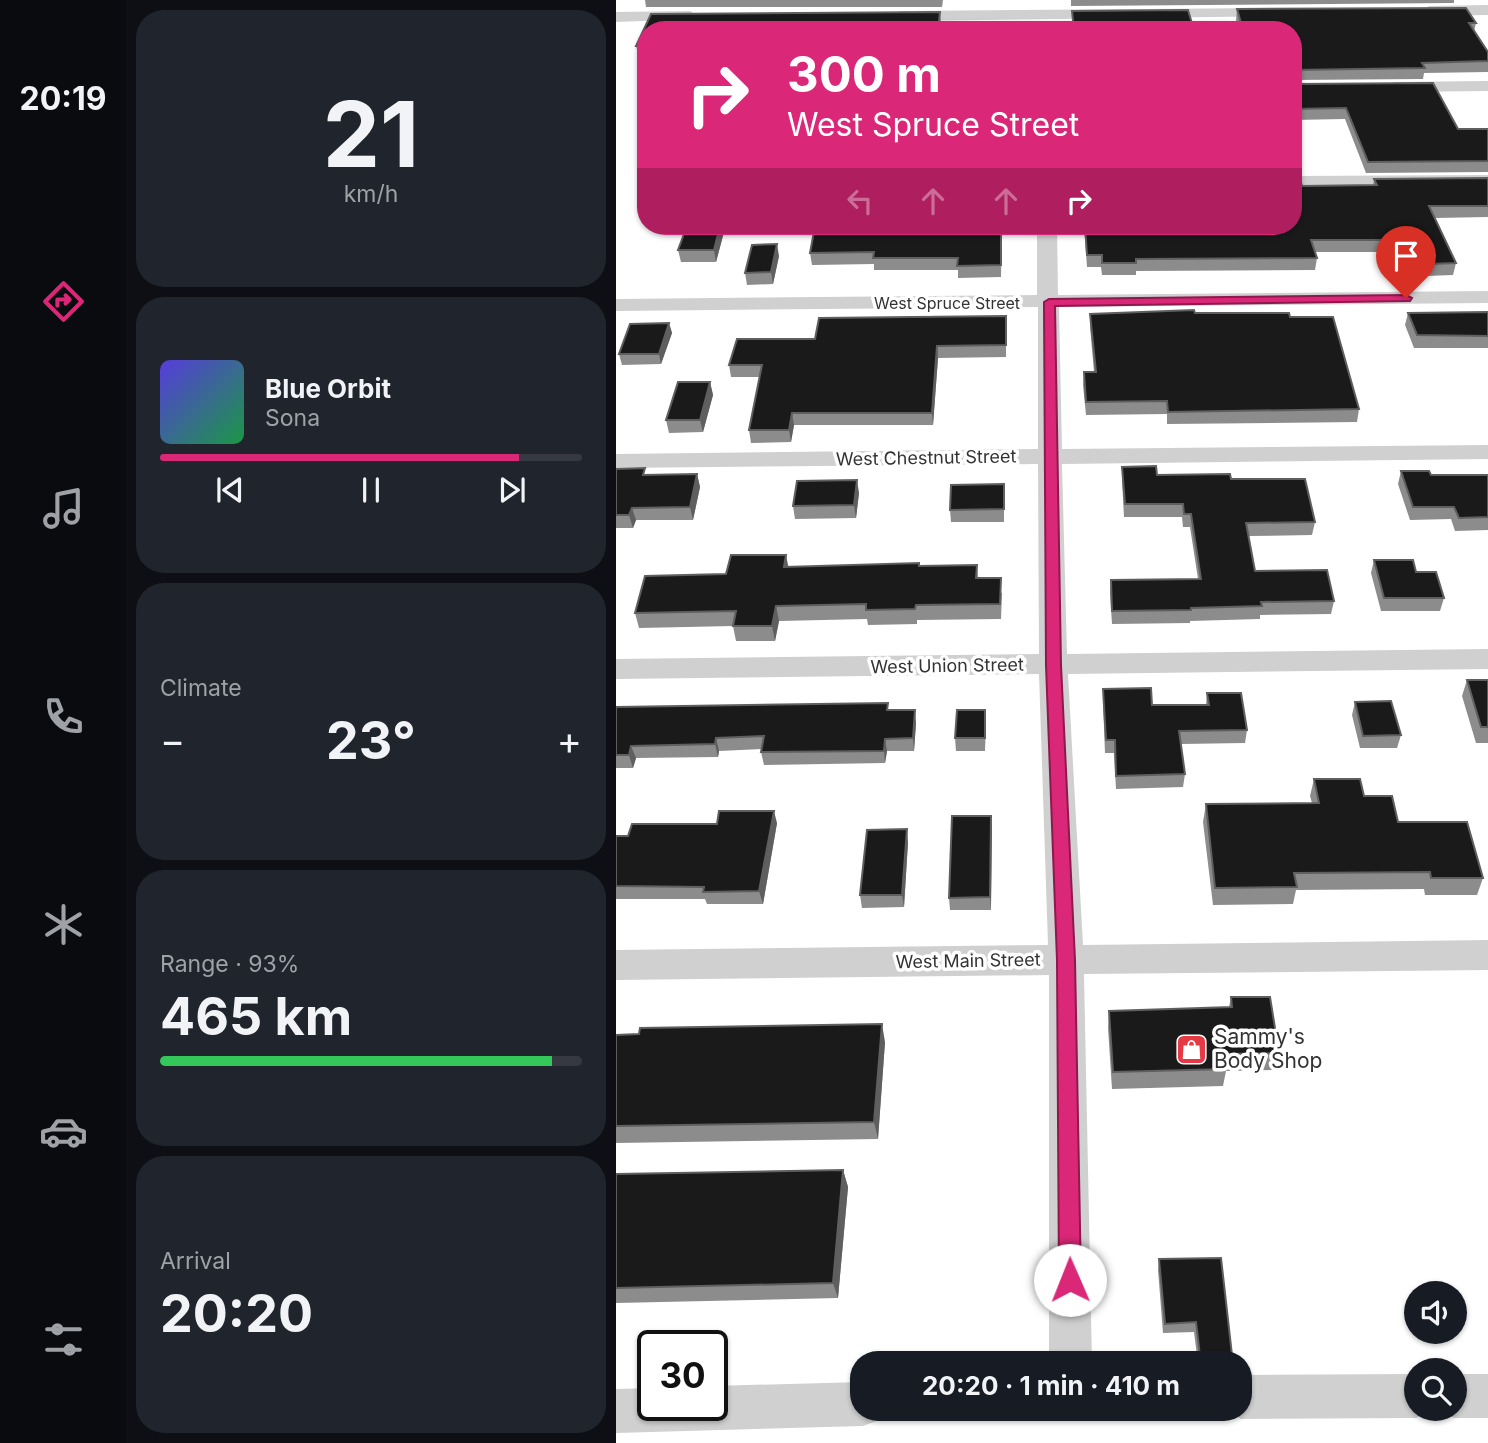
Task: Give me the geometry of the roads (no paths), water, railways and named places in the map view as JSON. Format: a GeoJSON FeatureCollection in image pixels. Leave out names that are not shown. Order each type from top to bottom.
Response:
{"type":"FeatureCollection","features":[{"type":"Feature","properties":{"kind":"street"},"geometry":{"type":"LineString","coordinates":[[1412,11],[1488,10]]}},
{"type":"Feature","properties":{"kind":"street"},"geometry":{"type":"LineString","coordinates":[[890,16],[1289,12]]}},
{"type":"Feature","properties":{"kind":"street"},"geometry":{"type":"LineString","coordinates":[[616,17],[704,16]]}},
{"type":"Feature","properties":{"kind":"street"},"geometry":{"type":"LineString","coordinates":[[1377,87],[1488,86]]}},
{"type":"Feature","properties":{"kind":"street"},"geometry":{"type":"LineString","coordinates":[[1302,182],[1488,181]]}},
{"type":"Feature","properties":{"kind":"street"},"geometry":{"type":"LineString","coordinates":[[1047,235],[1053,665],[1066,960],[1071,1351]]}},
{"type":"Feature","properties":{"kind":"street","name":"West Spruce Street"},"geometry":{"type":"LineString","coordinates":[[616,306],[1488,297]]}},
{"type":"Feature","properties":{"kind":"street","name":"West Chestnut Street"},"geometry":{"type":"LineString","coordinates":[[616,461],[1488,452]]}},
{"type":"Feature","properties":{"kind":"street","name":"West Union Street"},"geometry":{"type":"LineString","coordinates":[[616,669],[1488,659]]}},
{"type":"Feature","properties":{"kind":"street","name":"West Main Street"},"geometry":{"type":"LineString","coordinates":[[616,965],[1488,955]]}},
{"type":"Feature","properties":{"kind":"street"},"geometry":{"type":"LineString","coordinates":[[1252,1397],[1404,1396]]}},
{"type":"Feature","properties":{"kind":"street"},"geometry":{"type":"LineString","coordinates":[[1467,1396],[1488,1396]]}},
{"type":"Feature","properties":{"kind":"street"},"geometry":{"type":"LineString","coordinates":[[616,1411],[850,1404]]}},
{"type":"Feature","properties":{"kind":"place","name":"Sammy's Body Shop"},"geometry":{"type":"Point","coordinates":[1191,1049]}}]}
